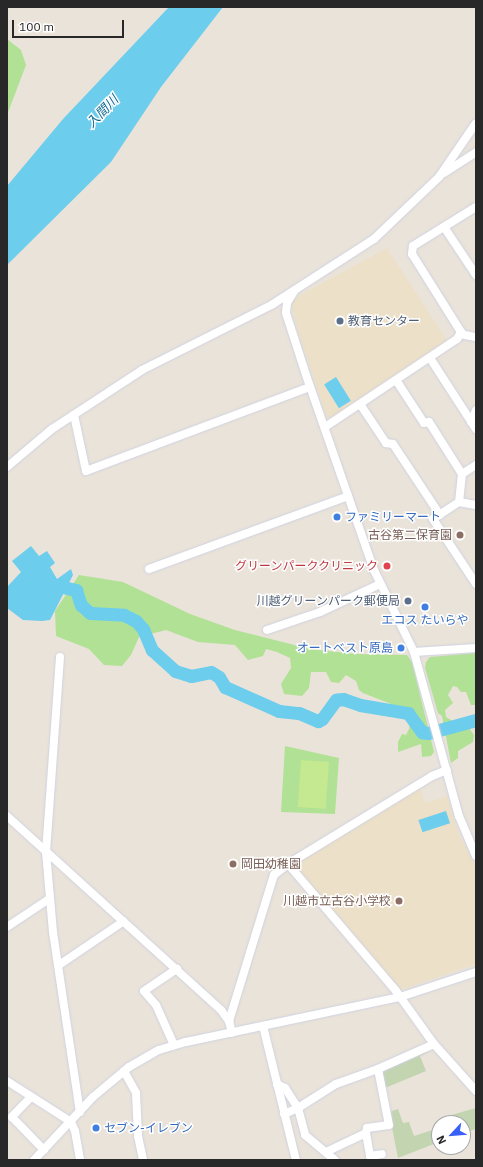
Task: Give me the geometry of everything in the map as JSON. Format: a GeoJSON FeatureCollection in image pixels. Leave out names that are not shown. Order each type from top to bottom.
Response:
{"type":"FeatureCollection","features":[{"type":"Feature","properties":{"kind":"street"},"geometry":{"type":"LineString","coordinates":[[439,177],[476,124]]}},
{"type":"Feature","properties":{"kind":"street"},"geometry":{"type":"LineString","coordinates":[[7,467],[74,415],[142,370],[227,328],[295,290],[374,239],[439,177],[476,152]]}},
{"type":"Feature","properties":{"kind":"street"},"geometry":{"type":"LineString","coordinates":[[325,427],[457,339],[460,334],[456,321],[412,254],[413,246],[421,239],[476,207]]}},
{"type":"Feature","properties":{"kind":"street"},"geometry":{"type":"LineString","coordinates":[[444,227],[476,275]]}},
{"type":"Feature","properties":{"kind":"street"},"geometry":{"type":"LineString","coordinates":[[295,290],[287,304],[286,313],[310,387],[380,584],[414,652],[465,835],[476,856]]}},
{"type":"Feature","properties":{"kind":"street"},"geometry":{"type":"LineString","coordinates":[[460,334],[476,337]]}},
{"type":"Feature","properties":{"kind":"street"},"geometry":{"type":"LineString","coordinates":[[430,358],[474,426]]}},
{"type":"Feature","properties":{"kind":"street"},"geometry":{"type":"LineString","coordinates":[[396,380],[424,423],[429,422],[462,474],[459,502]]}},
{"type":"Feature","properties":{"kind":"street"},"geometry":{"type":"LineString","coordinates":[[74,415],[86,471],[310,387]]}},
{"type":"Feature","properties":{"kind":"street"},"geometry":{"type":"LineString","coordinates":[[360,404],[386,443],[394,444],[440,514]]}},
{"type":"Feature","properties":{"kind":"street"},"geometry":{"type":"LineString","coordinates":[[474,426],[476,410]]}},
{"type":"Feature","properties":{"kind":"street"},"geometry":{"type":"LineString","coordinates":[[462,474],[476,465]]}},
{"type":"Feature","properties":{"kind":"street"},"geometry":{"type":"LineString","coordinates":[[150,569],[348,496]]}},
{"type":"Feature","properties":{"kind":"street"},"geometry":{"type":"LineString","coordinates":[[476,505],[459,502],[433,519],[476,584]]}},
{"type":"Feature","properties":{"kind":"street"},"geometry":{"type":"LineString","coordinates":[[267,630],[320,612],[380,584]]}},
{"type":"Feature","properties":{"kind":"street"},"geometry":{"type":"LineString","coordinates":[[414,652],[476,648]]}},
{"type":"Feature","properties":{"kind":"street"},"geometry":{"type":"LineString","coordinates":[[60,657],[46,852],[58,965],[80,1112]]}},
{"type":"Feature","properties":{"kind":"street"},"geometry":{"type":"LineString","coordinates":[[229,1021],[274,875],[288,864],[432,776],[447,770]]}},
{"type":"Feature","properties":{"kind":"street"},"geometry":{"type":"LineString","coordinates":[[7,816],[221,1010],[229,1021],[232,1033]]}},
{"type":"Feature","properties":{"kind":"street"},"geometry":{"type":"LineString","coordinates":[[288,864],[400,997],[434,1044],[476,1091]]}},
{"type":"Feature","properties":{"kind":"street"},"geometry":{"type":"LineString","coordinates":[[7,927],[50,899]]}},
{"type":"Feature","properties":{"kind":"street"},"geometry":{"type":"LineString","coordinates":[[58,965],[124,921]]}},
{"type":"Feature","properties":{"kind":"street"},"geometry":{"type":"LineString","coordinates":[[174,1045],[156,1005],[144,991],[177,969]]}},
{"type":"Feature","properties":{"kind":"street"},"geometry":{"type":"LineString","coordinates":[[34,1160],[80,1112],[124,1071],[138,1061],[174,1045],[400,997],[476,972]]}},
{"type":"Feature","properties":{"kind":"street"},"geometry":{"type":"LineString","coordinates":[[263,1026],[296,1160]]}},
{"type":"Feature","properties":{"kind":"street"},"geometry":{"type":"LineString","coordinates":[[284,1114],[298,1108],[336,1084],[378,1069],[434,1044]]}},
{"type":"Feature","properties":{"kind":"street"},"geometry":{"type":"LineString","coordinates":[[378,1069],[389,1125],[367,1128],[366,1133],[370,1156],[382,1154]]}},
{"type":"Feature","properties":{"kind":"street"},"geometry":{"type":"LineString","coordinates":[[124,1071],[136,1093],[138,1136],[143,1160]]}},
{"type":"Feature","properties":{"kind":"street"},"geometry":{"type":"LineString","coordinates":[[7,1081],[71,1122],[75,1131],[80,1160]]}},
{"type":"Feature","properties":{"kind":"street"},"geometry":{"type":"LineString","coordinates":[[277,1084],[285,1088],[298,1108],[305,1135],[335,1160]]}},
{"type":"Feature","properties":{"kind":"street"},"geometry":{"type":"LineString","coordinates":[[31,1096],[12,1117],[44,1150]]}},
{"type":"Feature","properties":{"kind":"street"},"geometry":{"type":"LineString","coordinates":[[326,1152],[366,1133]]}},
{"type":"Feature","properties":{"kind":"shaded area"},"geometry":{"type":"Polygon","coordinates":[[[387,248],[448,342],[332,418],[327,417],[298,332],[292,307],[293,299],[387,248]]]}},
{"type":"Feature","properties":{"kind":"shaded area","name":"川越市立古谷小学校"},"geometry":{"type":"Polygon","coordinates":[[[420,787],[425,803],[447,796],[460,837],[476,865],[476,964],[400,990],[293,866],[293,863],[420,787]]]}},
{"type":"Feature","properties":{"kind":"green space"},"geometry":{"type":"Polygon","coordinates":[[[7,39],[21,50],[26,65],[7,115],[7,39]]]}},
{"type":"Feature","properties":{"kind":"green space"},"geometry":{"type":"Polygon","coordinates":[[[79,575],[123,582],[190,614],[235,630],[310,649],[356,654],[407,655],[412,662],[434,752],[431,756],[422,757],[421,744],[398,752],[398,742],[402,734],[406,735],[410,722],[404,709],[363,693],[359,690],[356,681],[346,675],[339,683],[331,682],[326,672],[311,672],[309,688],[302,696],[284,694],[281,684],[291,668],[290,658],[266,649],[263,656],[248,660],[235,645],[198,642],[166,630],[139,637],[131,655],[122,666],[104,665],[89,649],[56,636],[55,611],[79,575]]]}},
{"type":"Feature","properties":{"kind":"green space"},"geometry":{"type":"Polygon","coordinates":[[[476,653],[476,705],[471,705],[466,692],[461,692],[457,687],[453,686],[448,695],[453,703],[445,710],[446,717],[456,723],[464,721],[474,735],[473,742],[458,751],[458,758],[451,763],[442,716],[438,713],[425,668],[426,662],[430,657],[476,653]]]}},
{"type":"Feature","properties":{"kind":"green space"},"geometry":{"type":"Polygon","coordinates":[[[285,746],[339,758],[335,814],[281,812],[285,746]]]}},
{"type":"Feature","properties":{"kind":"green space"},"geometry":{"type":"Polygon","coordinates":[[[301,760],[329,762],[326,809],[298,807],[301,760]]]}},
{"type":"Feature","properties":{"kind":"green space"},"geometry":{"type":"Polygon","coordinates":[[[427,1050],[428,1052],[420,1056],[426,1071],[385,1088],[381,1071],[427,1050]]]}},
{"type":"Feature","properties":{"kind":"green space"},"geometry":{"type":"Polygon","coordinates":[[[476,1108],[476,1129],[471,1131],[471,1115],[452,1115],[476,1108]]]}},
{"type":"Feature","properties":{"kind":"green space"},"geometry":{"type":"Polygon","coordinates":[[[398,1109],[403,1123],[409,1122],[414,1136],[431,1131],[431,1145],[398,1158],[389,1112],[398,1109]]]}},
{"type":"Feature","properties":{"kind":"water","name":"入間川"},"geometry":{"type":"Polygon","coordinates":[[[169,7],[223,7],[161,87],[111,162],[7,265],[7,186],[63,119],[169,7]]]}},
{"type":"Feature","properties":{"kind":"water"},"geometry":{"type":"Polygon","coordinates":[[[336,377],[351,401],[339,408],[324,384],[336,377]]]}},
{"type":"Feature","properties":{"kind":"water"},"geometry":{"type":"Polygon","coordinates":[[[31,546],[39,556],[47,551],[55,563],[50,567],[57,579],[71,569],[73,575],[50,620],[23,620],[7,608],[7,587],[21,572],[12,561],[31,546]]]}},
{"type":"Feature","properties":{"kind":"water"},"geometry":{"type":"Polygon","coordinates":[[[446,811],[450,823],[422,832],[418,820],[446,811]]]}},
{"type":"Feature","properties":{"kind":"waterway"},"geometry":{"type":"LineString","coordinates":[[50,584],[76,590],[81,605],[90,613],[124,615],[136,621],[143,629],[152,650],[175,671],[191,676],[211,672],[219,677],[225,687],[279,711],[299,713],[318,721],[322,719],[336,700],[343,699],[360,705],[408,713],[422,732],[428,733],[476,720]]}},
{"type":"Feature","properties":{"kind":"place","name":"教育センター"},"geometry":{"type":"Point","coordinates":[340,321]}},
{"type":"Feature","properties":{"kind":"place","name":"ファミリーマート"},"geometry":{"type":"Point","coordinates":[337,517]}},
{"type":"Feature","properties":{"kind":"place","name":"古谷第二保育園"},"geometry":{"type":"Point","coordinates":[460,535]}},
{"type":"Feature","properties":{"kind":"place","name":"グリーンパーククリニック"},"geometry":{"type":"Point","coordinates":[387,566]}},
{"type":"Feature","properties":{"kind":"place","name":"川越グリーンパーク郵便局"},"geometry":{"type":"Point","coordinates":[408,601]}},
{"type":"Feature","properties":{"kind":"place","name":"エコス たいらや"},"geometry":{"type":"Point","coordinates":[425,607]}},
{"type":"Feature","properties":{"kind":"place","name":"オートベスト原島"},"geometry":{"type":"Point","coordinates":[401,648]}},
{"type":"Feature","properties":{"kind":"place","name":"岡田幼稚園"},"geometry":{"type":"Point","coordinates":[233,864]}},
{"type":"Feature","properties":{"kind":"place","name":"川越市立古谷小学校"},"geometry":{"type":"Point","coordinates":[399,901]}},
{"type":"Feature","properties":{"kind":"place","name":"セブン-イレブン"},"geometry":{"type":"Point","coordinates":[96,1128]}}]}
